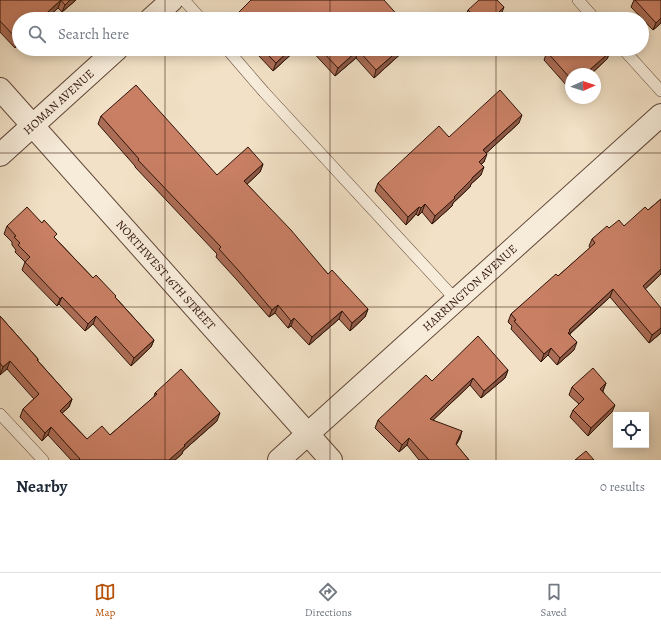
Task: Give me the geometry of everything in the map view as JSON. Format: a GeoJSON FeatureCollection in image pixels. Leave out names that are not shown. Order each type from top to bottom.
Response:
{"type":"FeatureCollection","features":[{"type":"Feature","properties":{"kind":"street"},"geometry":{"type":"LineString","coordinates":[[159,12],[172,0]]}},
{"type":"Feature","properties":{"kind":"street","name":"HOMAN AVENUE"},"geometry":{"type":"LineString","coordinates":[[0,155],[110,56]]}},
{"type":"Feature","properties":{"kind":"street","name":"NORTHWEST 16TH STREET"},"geometry":{"type":"LineString","coordinates":[[0,89],[331,460]]}},
{"type":"Feature","properties":{"kind":"street","name":"HARRINGTON AVENUE"},"geometry":{"type":"LineString","coordinates":[[279,460],[661,115]]}},
{"type":"Feature","properties":{"kind":"lane"},"geometry":{"type":"LineString","coordinates":[[184,0],[195,12]]}},
{"type":"Feature","properties":{"kind":"lane"},"geometry":{"type":"LineString","coordinates":[[578,0],[589,12]]}},
{"type":"Feature","properties":{"kind":"lane"},"geometry":{"type":"LineString","coordinates":[[233,56],[264,92],[456,300]]}},
{"type":"Feature","properties":{"kind":"lane"},"geometry":{"type":"LineString","coordinates":[[629,56],[661,91]]}},
{"type":"Feature","properties":{"kind":"lane"},"geometry":{"type":"LineString","coordinates":[[0,414],[43,460]]}},
{"type":"Feature","properties":{"kind":"building"},"geometry":{"type":"Polygon","coordinates":[[[0,0],[61,0],[48,12],[12,12],[12,34],[0,21],[0,0]]]}},
{"type":"Feature","properties":{"kind":"building"},"geometry":{"type":"Polygon","coordinates":[[[61,0],[70,0],[65,5],[61,0]]]}},
{"type":"Feature","properties":{"kind":"building"},"geometry":{"type":"Polygon","coordinates":[[[251,0],[384,0],[395,12],[239,12],[251,0]]]}},
{"type":"Feature","properties":{"kind":"building"},"geometry":{"type":"Polygon","coordinates":[[[479,0],[497,0],[504,7],[499,12],[470,12],[468,10],[479,0]]]}},
{"type":"Feature","properties":{"kind":"building"},"geometry":{"type":"Polygon","coordinates":[[[635,0],[661,0],[661,18],[656,23],[649,15],[649,12],[646,12],[635,0]]]}},
{"type":"Feature","properties":{"kind":"building"},"geometry":{"type":"Polygon","coordinates":[[[269,56],[284,56],[276,63],[269,56]]]}},
{"type":"Feature","properties":{"kind":"building"},"geometry":{"type":"Polygon","coordinates":[[[327,56],[351,56],[338,68],[327,56]]]}},
{"type":"Feature","properties":{"kind":"building"},"geometry":{"type":"Polygon","coordinates":[[[363,56],[392,56],[376,70],[363,56]]]}},
{"type":"Feature","properties":{"kind":"building"},"geometry":{"type":"Polygon","coordinates":[[[551,56],[605,56],[592,68],[565,68],[565,72],[551,56]]]}},
{"type":"Feature","properties":{"kind":"building"},"geometry":{"type":"Polygon","coordinates":[[[136,85],[217,175],[248,147],[263,164],[244,181],[291,230],[328,274],[332,270],[368,309],[352,323],[342,311],[312,337],[294,318],[291,321],[278,305],[272,310],[219,249],[221,247],[138,160],[139,159],[101,116],[136,85]]]}},
{"type":"Feature","properties":{"kind":"building"},"geometry":{"type":"Polygon","coordinates":[[[500,90],[522,115],[483,150],[487,154],[479,162],[484,167],[454,197],[455,198],[435,216],[425,204],[421,208],[419,207],[408,217],[378,183],[439,126],[449,137],[500,90]]]}},
{"type":"Feature","properties":{"kind":"building"},"geometry":{"type":"Polygon","coordinates":[[[661,199],[661,269],[643,286],[661,308],[661,328],[652,335],[613,289],[569,330],[570,331],[568,333],[577,342],[560,358],[551,348],[544,354],[514,321],[516,320],[511,314],[556,274],[558,276],[595,243],[592,239],[607,226],[609,228],[619,220],[624,226],[645,207],[648,210],[661,199]]]}},
{"type":"Feature","properties":{"kind":"building"},"geometry":{"type":"Polygon","coordinates":[[[27,207],[42,223],[44,220],[57,234],[54,237],[93,278],[96,275],[154,340],[134,358],[96,316],[88,324],[62,297],[60,299],[25,262],[30,257],[18,245],[20,243],[14,237],[16,236],[7,226],[27,207]]]}},
{"type":"Feature","properties":{"kind":"building"},"geometry":{"type":"Polygon","coordinates":[[[0,316],[72,399],[60,411],[87,439],[102,426],[110,435],[157,394],[155,393],[181,369],[220,413],[169,460],[79,460],[80,459],[51,427],[45,433],[23,409],[39,394],[10,361],[3,367],[0,363],[0,316]]]}},
{"type":"Feature","properties":{"kind":"building"},"geometry":{"type":"Polygon","coordinates":[[[478,336],[508,370],[484,391],[473,378],[430,419],[462,431],[456,444],[469,460],[429,460],[409,438],[402,445],[378,420],[426,375],[432,381],[478,336]]]}},
{"type":"Feature","properties":{"kind":"building"},"geometry":{"type":"Polygon","coordinates":[[[593,368],[606,383],[600,389],[615,405],[591,428],[573,410],[584,399],[572,387],[593,368]]]}},
{"type":"Feature","properties":{"kind":"building"},"geometry":{"type":"Polygon","coordinates":[[[586,451],[594,460],[575,460],[586,451]]]}}]}
